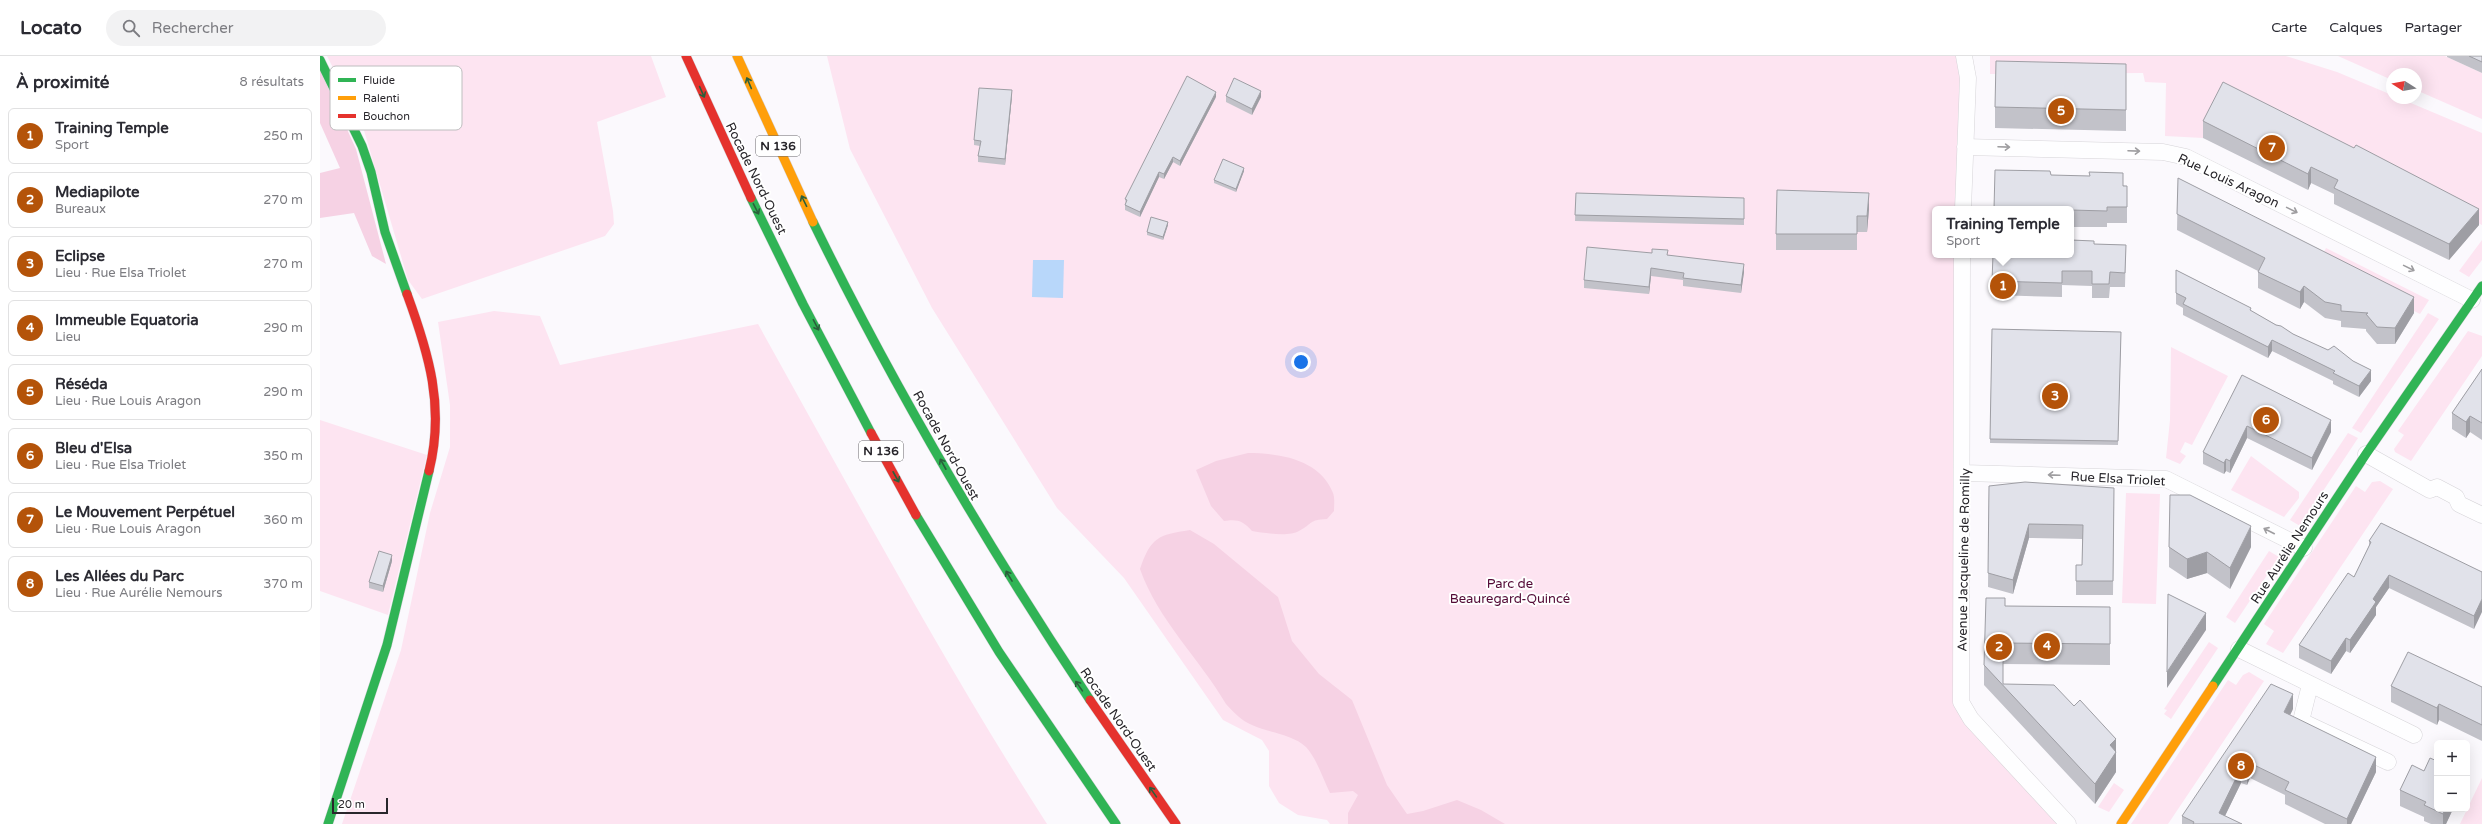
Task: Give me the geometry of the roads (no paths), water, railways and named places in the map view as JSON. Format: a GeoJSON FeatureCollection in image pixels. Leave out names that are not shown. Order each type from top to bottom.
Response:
{"type":"FeatureCollection","features":[{"type":"Feature","properties":{"kind":"main road","name":"Rocade Nord-Ouest"},"geometry":{"type":"LineString","coordinates":[[686,56],[738,173],[862,416],[935,547],[1020,684],[1116,824]]}},
{"type":"Feature","properties":{"kind":"main road","name":"Rocade Nord-Ouest"},"geometry":{"type":"LineString","coordinates":[[737,56],[828,249],[888,366],[968,510],[1074,678],[1176,824]]}},
{"type":"Feature","properties":{"kind":"main road"},"geometry":{"type":"LineString","coordinates":[[320,60],[330,80]]}},
{"type":"Feature","properties":{"kind":"main road"},"geometry":{"type":"LineString","coordinates":[[328,824],[388,638],[433,456],[438,412],[436,390],[425,346],[387,239],[362,146],[354,130]]}},
{"type":"Feature","properties":{"kind":"main road","name":"Rue Aurélie Nemours"},"geometry":{"type":"LineString","coordinates":[[2121,824],[2239,648],[2366,454],[2482,286]]}},
{"type":"Feature","properties":{"kind":"street"},"geometry":{"type":"LineString","coordinates":[[1963,206],[1968,78],[1964,56]]}},
{"type":"Feature","properties":{"kind":"street","name":"Rue Louis Aragon"},"geometry":{"type":"LineString","coordinates":[[1965,147],[2163,152],[2186,157],[2472,300]]}},
{"type":"Feature","properties":{"kind":"street","name":"Avenue Jacqueline de Romilly"},"geometry":{"type":"LineString","coordinates":[[1962,258],[1964,472],[1962,702],[1971,719],[2068,824]]}},
{"type":"Feature","properties":{"kind":"street"},"geometry":{"type":"LineString","coordinates":[[2366,454],[2430,490],[2438,487],[2456,496],[2459,504],[2482,515]]}},
{"type":"Feature","properties":{"kind":"street","name":"Rue Elsa Triolet"},"geometry":{"type":"LineString","coordinates":[[1964,472],[2166,479],[2304,548]]}},
{"type":"Feature","properties":{"kind":"street"},"geometry":{"type":"LineString","coordinates":[[2239,648],[2310,685],[2414,735]]}},
{"type":"Feature","properties":{"kind":"street"},"geometry":{"type":"LineString","coordinates":[[2310,685],[2301,721],[2388,762]]}},
{"type":"Feature","properties":{"kind":"water"},"geometry":{"type":"Polygon","coordinates":[[[1033,260],[1064,260],[1063,298],[1032,297],[1033,260]]]}},
{"type":"Feature","properties":{"kind":"place","name":"Réséda"},"geometry":{"type":"Point","coordinates":[2061,111]}},
{"type":"Feature","properties":{"kind":"place","name":"Le Mouvement Perpétuel"},"geometry":{"type":"Point","coordinates":[2272,148]}},
{"type":"Feature","properties":{"kind":"place","name":"Training Temple"},"geometry":{"type":"Point","coordinates":[2003,286]}},
{"type":"Feature","properties":{"kind":"place","name":"Eclipse"},"geometry":{"type":"Point","coordinates":[2055,396]}},
{"type":"Feature","properties":{"kind":"place","name":"Bleu d'Elsa"},"geometry":{"type":"Point","coordinates":[2266,420]}},
{"type":"Feature","properties":{"kind":"place","name":"Immeuble Equatoria"},"geometry":{"type":"Point","coordinates":[2047,646]}},
{"type":"Feature","properties":{"kind":"place","name":"Mediapilote"},"geometry":{"type":"Point","coordinates":[1999,647]}},
{"type":"Feature","properties":{"kind":"place","name":"Les Allées du Parc"},"geometry":{"type":"Point","coordinates":[2241,766]}},
{"type":"Feature","properties":{"kind":"park label","name":"Parc de Beauregard-Quincé"},"geometry":{"type":"Point","coordinates":[1510,590]}}]}
